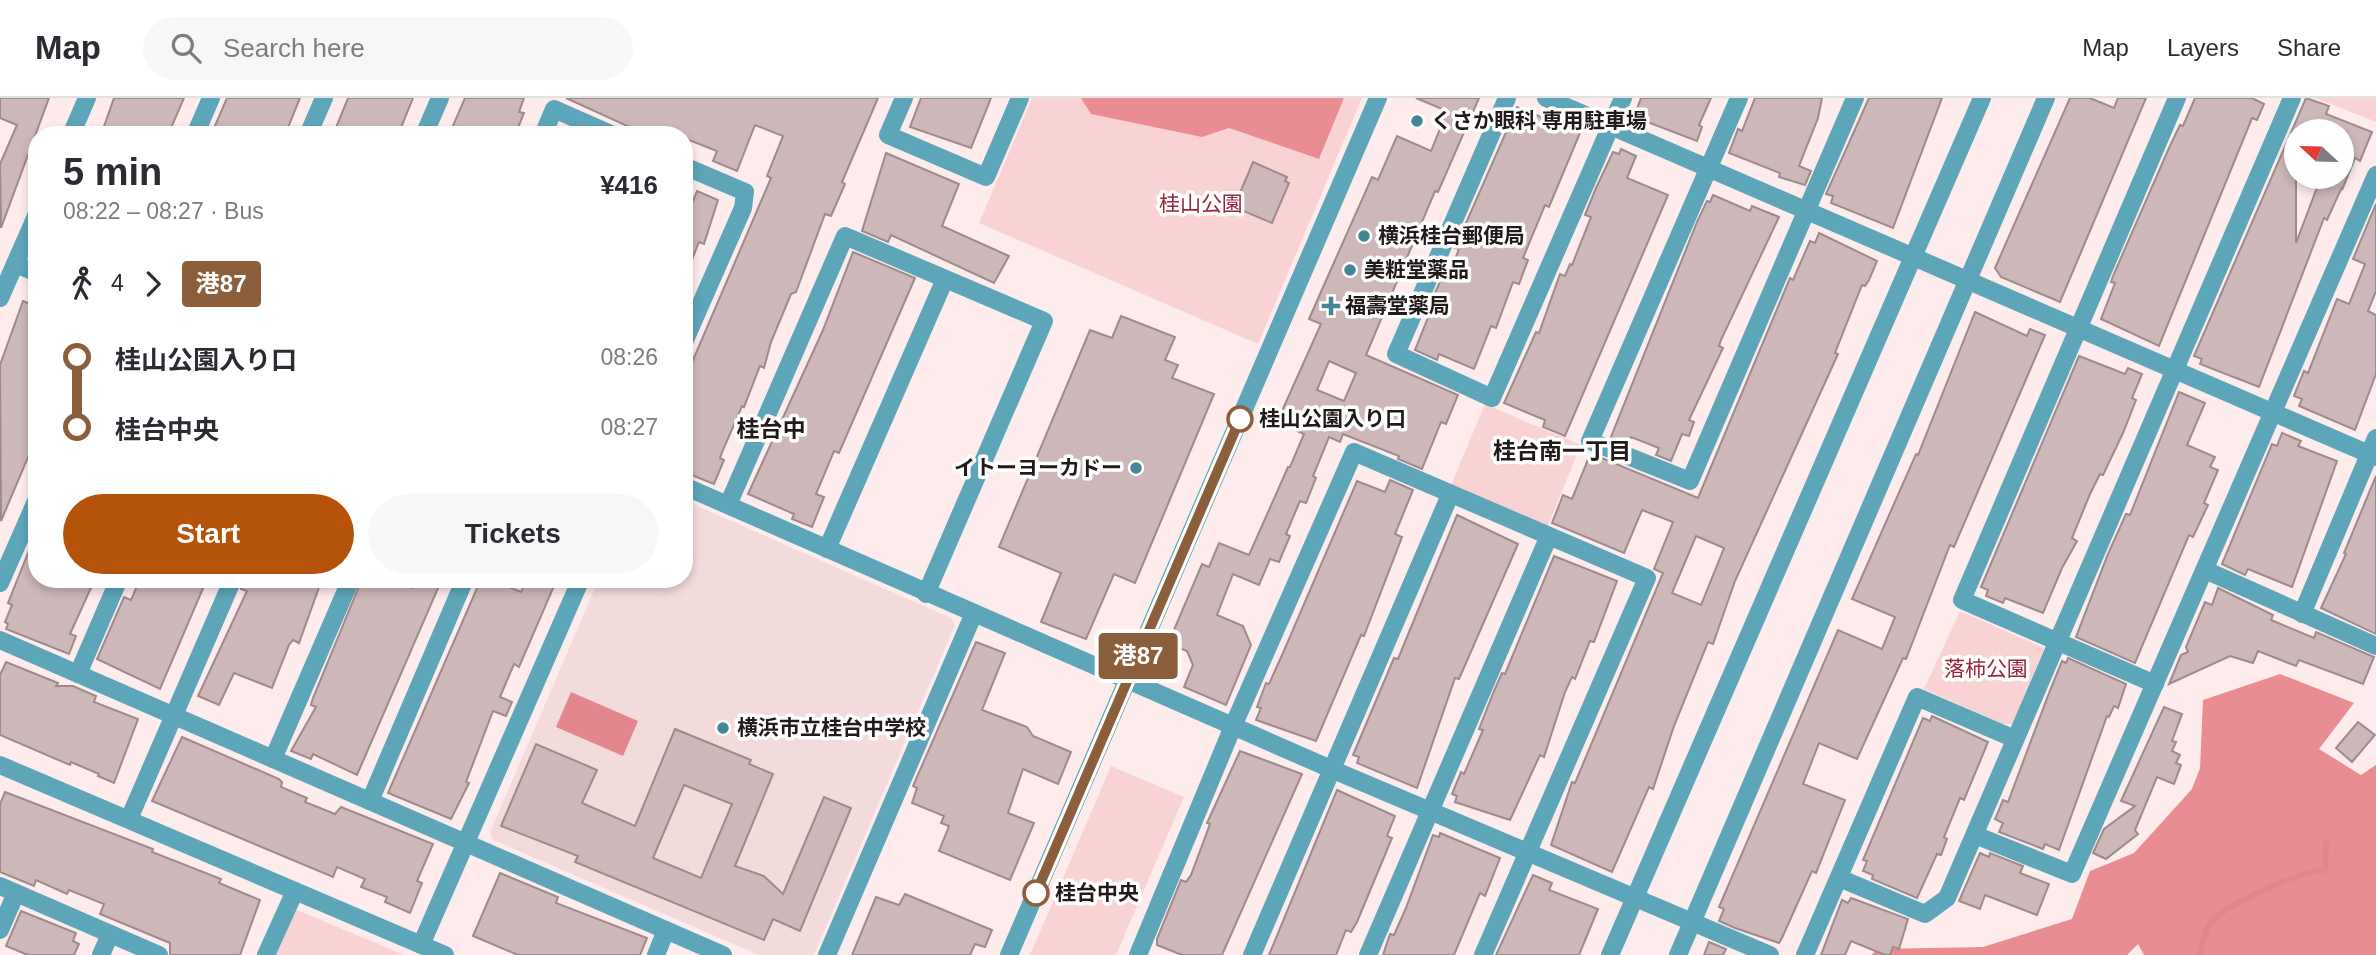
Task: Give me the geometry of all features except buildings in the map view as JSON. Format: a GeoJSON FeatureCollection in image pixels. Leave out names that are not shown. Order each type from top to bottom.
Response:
{"type":"FeatureCollection","features":[{"type":"Feature","properties":{"kind":"street"},"geometry":{"type":"LineString","coordinates":[[75,126],[87,98]]}},
{"type":"Feature","properties":{"kind":"street"},"geometry":{"type":"LineString","coordinates":[[199,126],[211,98]]}},
{"type":"Feature","properties":{"kind":"street"},"geometry":{"type":"LineString","coordinates":[[312,126],[324,98]]}},
{"type":"Feature","properties":{"kind":"street"},"geometry":{"type":"LineString","coordinates":[[428,126],[440,98]]}},
{"type":"Feature","properties":{"kind":"street"},"geometry":{"type":"LineString","coordinates":[[904,98],[888,135],[986,177],[1020,98]]}},
{"type":"Feature","properties":{"kind":"street"},"geometry":{"type":"LineString","coordinates":[[1009,955],[1378,98]]}},
{"type":"Feature","properties":{"kind":"street"},"geometry":{"type":"LineString","coordinates":[[1507,98],[1396,354],[1492,398],[1623,98]]}},
{"type":"Feature","properties":{"kind":"street"},"geometry":{"type":"LineString","coordinates":[[1546,98],[2272,413],[2374,450],[2302,614]]}},
{"type":"Feature","properties":{"kind":"street"},"geometry":{"type":"LineString","coordinates":[[1739,98],[1590,441],[1690,481],[1855,98]]}},
{"type":"Feature","properties":{"kind":"street"},"geometry":{"type":"LineString","coordinates":[[1610,955],[1982,98]]}},
{"type":"Feature","properties":{"kind":"street"},"geometry":{"type":"LineString","coordinates":[[1678,955],[2046,98]]}},
{"type":"Feature","properties":{"kind":"street"},"geometry":{"type":"LineString","coordinates":[[2155,684],[1962,600],[2076,328],[2177,98]]}},
{"type":"Feature","properties":{"kind":"street"},"geometry":{"type":"LineString","coordinates":[[1839,878],[1925,914],[1947,898],[2292,98]]}},
{"type":"Feature","properties":{"kind":"street"},"geometry":{"type":"LineString","coordinates":[[547,126],[554,109],[593,126]]}},
{"type":"Feature","properties":{"kind":"street"},"geometry":{"type":"LineString","coordinates":[[693,170],[745,192],[743,208],[693,322]]}},
{"type":"Feature","properties":{"kind":"street"},"geometry":{"type":"LineString","coordinates":[[1975,835],[2072,874],[2376,175]]}},
{"type":"Feature","properties":{"kind":"street"},"geometry":{"type":"LineString","coordinates":[[0,298],[28,234]]}},
{"type":"Feature","properties":{"kind":"street"},"geometry":{"type":"LineString","coordinates":[[728,505],[845,236],[1044,321],[926,593]]}},
{"type":"Feature","properties":{"kind":"street"},"geometry":{"type":"LineString","coordinates":[[15,264],[28,269]]}},
{"type":"Feature","properties":{"kind":"street"},"geometry":{"type":"LineString","coordinates":[[827,549],[946,279]]}},
{"type":"Feature","properties":{"kind":"street"},"geometry":{"type":"LineString","coordinates":[[1142,954],[1234,724],[1354,452],[1548,538],[1647,578],[1483,955]]}},
{"type":"Feature","properties":{"kind":"street"},"geometry":{"type":"LineString","coordinates":[[693,490],[926,593],[1129,678],[1331,769],[1770,955]]}},
{"type":"Feature","properties":{"kind":"street"},"geometry":{"type":"LineString","coordinates":[[1252,955],[1450,495]]}},
{"type":"Feature","properties":{"kind":"street"},"geometry":{"type":"LineString","coordinates":[[0,583],[28,519]]}},
{"type":"Feature","properties":{"kind":"street"},"geometry":{"type":"LineString","coordinates":[[1368,955],[1548,538]]}},
{"type":"Feature","properties":{"kind":"street"},"geometry":{"type":"LineString","coordinates":[[2205,570],[2376,646]]}},
{"type":"Feature","properties":{"kind":"street"},"geometry":{"type":"LineString","coordinates":[[78,674],[114,588]]}},
{"type":"Feature","properties":{"kind":"street"},"geometry":{"type":"LineString","coordinates":[[129,819],[229,588]]}},
{"type":"Feature","properties":{"kind":"street"},"geometry":{"type":"LineString","coordinates":[[273,759],[347,588]]}},
{"type":"Feature","properties":{"kind":"street"},"geometry":{"type":"LineString","coordinates":[[370,802],[461,588]]}},
{"type":"Feature","properties":{"kind":"street"},"geometry":{"type":"LineString","coordinates":[[421,945],[577,588]]}},
{"type":"Feature","properties":{"kind":"street"},"geometry":{"type":"LineString","coordinates":[[827,955],[974,613]]}},
{"type":"Feature","properties":{"kind":"street"},"geometry":{"type":"LineString","coordinates":[[0,640],[723,955]]}},
{"type":"Feature","properties":{"kind":"street"},"geometry":{"type":"LineString","coordinates":[[1805,955],[1917,697],[2015,739]]}},
{"type":"Feature","properties":{"kind":"street"},"geometry":{"type":"LineString","coordinates":[[0,765],[445,955]]}},
{"type":"Feature","properties":{"kind":"street"},"geometry":{"type":"LineString","coordinates":[[0,930],[8,890],[159,955]]}},
{"type":"Feature","properties":{"kind":"street"},"geometry":{"type":"LineString","coordinates":[[266,955],[295,891]]}},
{"type":"Feature","properties":{"kind":"street"},"geometry":{"type":"LineString","coordinates":[[656,955],[666,930]]}},
{"type":"Feature","properties":{"kind":"street"},"geometry":{"type":"LineString","coordinates":[[101,955],[110,934]]}},
{"type":"Feature","properties":{"kind":"shaded area"},"geometry":{"type":"Polygon","coordinates":[[[1081,98],[1344,98],[1319,159],[1229,128],[1202,137],[1091,114],[1081,98]]]}},
{"type":"Feature","properties":{"kind":"shaded area","name":"横浜市立桂台中学校"},"geometry":{"type":"Polygon","coordinates":[[[693,504],[951,618],[955,625],[814,955],[759,955],[493,840],[490,832],[595,588],[693,588],[693,504]]]}},
{"type":"Feature","properties":{"kind":"shaded area"},"geometry":{"type":"Polygon","coordinates":[[[2280,674],[2354,703],[2319,749],[2361,775],[2376,765],[2376,955],[2144,955],[2138,944],[2127,955],[1872,955],[1876,949],[1983,947],[2072,919],[2090,871],[2134,853],[2192,789],[2200,768],[2203,700],[2280,674]]]}},
{"type":"Feature","properties":{"kind":"shaded area"},"geometry":{"type":"Polygon","coordinates":[[[571,692],[638,721],[623,756],[556,727],[571,692]]]}},
{"type":"Feature","properties":{"kind":"green space","name":"桂山公園"},"geometry":{"type":"Polygon","coordinates":[[[1032,98],[1362,98],[1258,344],[979,223],[1032,98]]]}},
{"type":"Feature","properties":{"kind":"green space"},"geometry":{"type":"Polygon","coordinates":[[[2316,98],[2376,98],[2376,122],[2316,98]]]}},
{"type":"Feature","properties":{"kind":"green space"},"geometry":{"type":"Polygon","coordinates":[[[1485,404],[1581,445],[1547,528],[1451,485],[1485,404]]]}},
{"type":"Feature","properties":{"kind":"green space","name":"落柿公園"},"geometry":{"type":"Polygon","coordinates":[[[1960,611],[2044,648],[2013,724],[2003,724],[1924,689],[1960,611]]]}},
{"type":"Feature","properties":{"kind":"green space"},"geometry":{"type":"Polygon","coordinates":[[[1111,766],[1184,797],[1116,955],[1030,955],[1111,766]]]}},
{"type":"Feature","properties":{"kind":"green space"},"geometry":{"type":"Polygon","coordinates":[[[295,909],[404,955],[274,955],[295,909]]]}},
{"type":"Feature","properties":{"kind":"waterway"},"geometry":{"type":"LineString","coordinates":[[2199,955],[2210,923],[2230,907],[2300,875],[2325,870],[2326,843]]}},
{"type":"Feature","properties":{"kind":"bus line","name":"港87"},"geometry":{"type":"LineString","coordinates":[[1036,893],[1240,419]]}},
{"type":"Feature","properties":{"kind":"place","name":"くさか眼科 専用駐車場"},"geometry":{"type":"Point","coordinates":[1417,121]}},
{"type":"Feature","properties":{"kind":"place","name":"横浜桂台郵便局"},"geometry":{"type":"Point","coordinates":[1364,236]}},
{"type":"Feature","properties":{"kind":"place","name":"美粧堂薬品"},"geometry":{"type":"Point","coordinates":[1350,270]}},
{"type":"Feature","properties":{"kind":"place","name":"福壽堂薬局"},"geometry":{"type":"Point","coordinates":[1331,306]}},
{"type":"Feature","properties":{"kind":"place","name":"桂山公園入り口"},"geometry":{"type":"Point","coordinates":[1240,419]}},
{"type":"Feature","properties":{"kind":"place","name":"イトーヨーカドー"},"geometry":{"type":"Point","coordinates":[1136,468]}},
{"type":"Feature","properties":{"kind":"place","name":"横浜市立桂台中学校"},"geometry":{"type":"Point","coordinates":[723,728]}},
{"type":"Feature","properties":{"kind":"place","name":"桂台中央"},"geometry":{"type":"Point","coordinates":[1036,893]}},
{"type":"Feature","properties":{"kind":"district","name":"桂台中"},"geometry":{"type":"Point","coordinates":[771,429]}},
{"type":"Feature","properties":{"kind":"district","name":"桂台南一丁目"},"geometry":{"type":"Point","coordinates":[1562,451]}}]}
